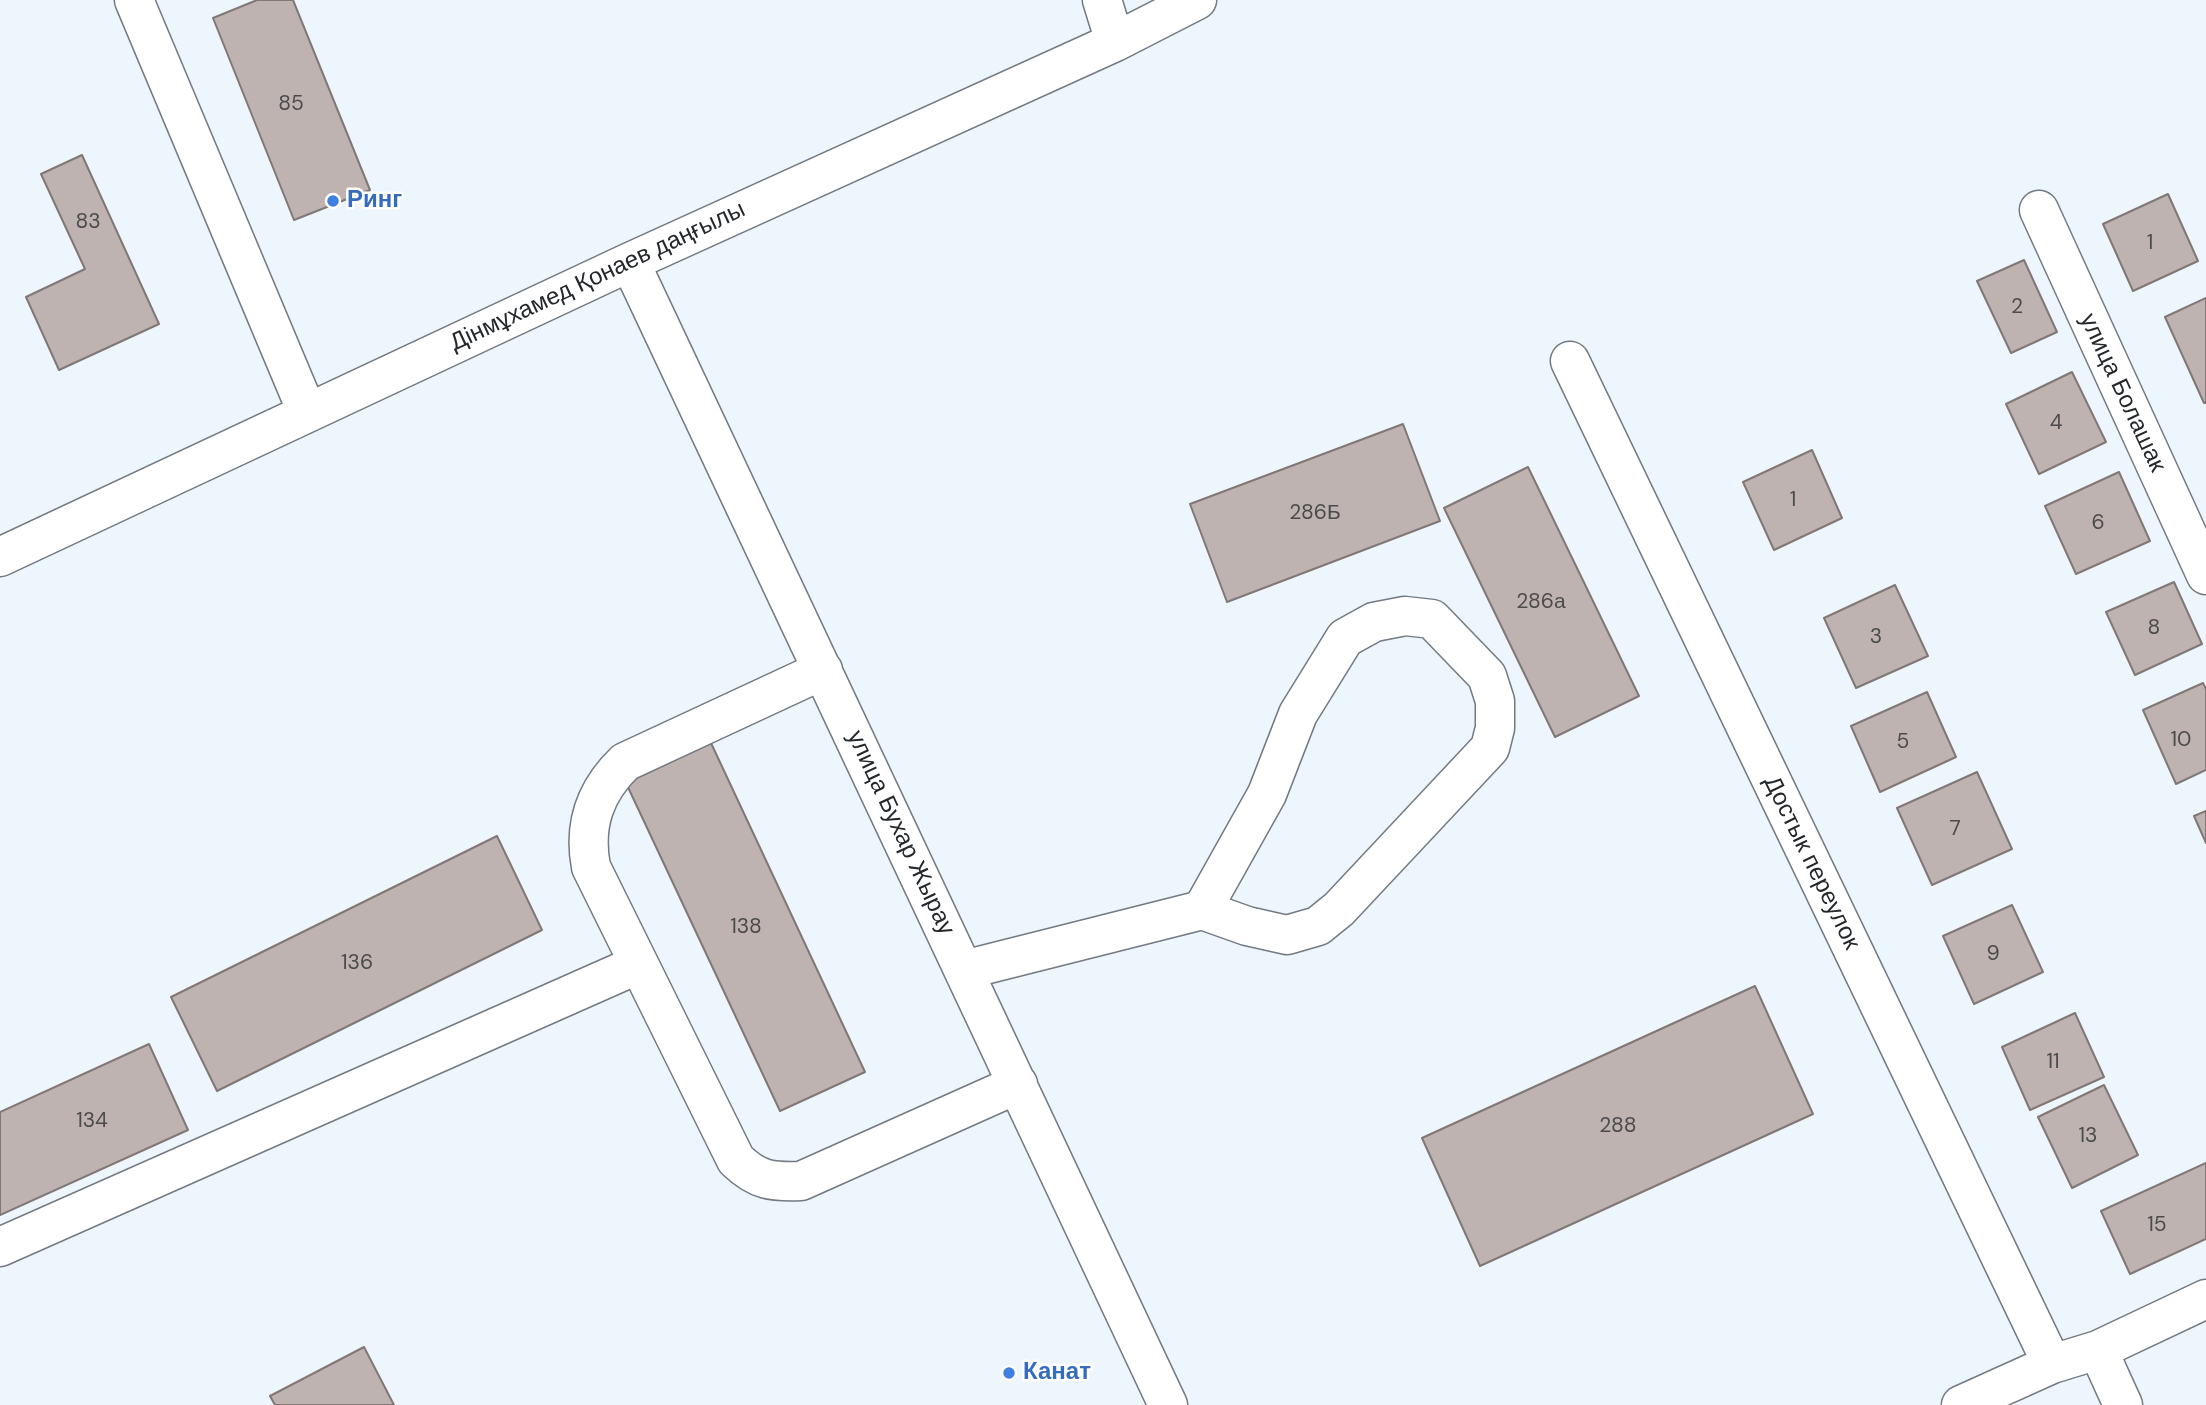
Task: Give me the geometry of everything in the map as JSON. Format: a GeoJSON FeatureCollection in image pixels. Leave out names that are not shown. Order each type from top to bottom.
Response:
{"type":"FeatureCollection","features":[{"type":"Feature","properties":{"kind":"street"},"geometry":{"type":"LineString","coordinates":[[134,0],[307,412]]}},
{"type":"Feature","properties":{"kind":"street"},"geometry":{"type":"LineString","coordinates":[[1102,0],[1115,42]]}},
{"type":"Feature","properties":{"kind":"street","name":"Дінмұхамед Қонаев даңғылы"},"geometry":{"type":"LineString","coordinates":[[0,557],[631,262],[1115,42],[1197,0]]}},
{"type":"Feature","properties":{"kind":"street","name":"улица Болашак"},"geometry":{"type":"LineString","coordinates":[[2039,210],[2206,575]]}},
{"type":"Feature","properties":{"kind":"street","name":"улица Бухар Жырау"},"geometry":{"type":"LineString","coordinates":[[631,262],[1168,1405]]}},
{"type":"Feature","properties":{"kind":"street","name":"Достык переулок"},"geometry":{"type":"LineString","coordinates":[[1570,361],[2052,1364]]}},
{"type":"Feature","properties":{"kind":"street"},"geometry":{"type":"LineString","coordinates":[[964,970],[1202,910],[1247,926],[1287,934],[1318,926],[1339,909],[1490,748],[1495,728],[1495,701],[1487,676],[1432,619],[1405,616],[1374,622],[1345,638],[1298,714],[1267,794],[1202,910]]}},
{"type":"Feature","properties":{"kind":"street"},"geometry":{"type":"LineString","coordinates":[[823,670],[625,762],[610,777],[596,801],[587,846],[591,867],[736,1160],[750,1173],[782,1182],[801,1181],[1018,1084]]}},
{"type":"Feature","properties":{"kind":"street"},"geometry":{"type":"LineString","coordinates":[[0,1247],[639,964]]}},
{"type":"Feature","properties":{"kind":"street"},"geometry":{"type":"LineString","coordinates":[[1961,1405],[2052,1364],[2098,1350],[2206,1298]]}},
{"type":"Feature","properties":{"kind":"street"},"geometry":{"type":"LineString","coordinates":[[2098,1350],[2123,1405]]}},
{"type":"Feature","properties":{"kind":"building"},"geometry":{"type":"Polygon","coordinates":[[[257,0],[293,0],[370,190],[294,220],[213,18],[257,0]]]}},
{"type":"Feature","properties":{"kind":"building"},"geometry":{"type":"Polygon","coordinates":[[[82,155],[159,324],[59,370],[26,297],[85,269],[41,174],[82,155]]]}},
{"type":"Feature","properties":{"kind":"building"},"geometry":{"type":"Polygon","coordinates":[[[2168,194],[2198,261],[2133,291],[2103,224],[2168,194]]]}},
{"type":"Feature","properties":{"kind":"building"},"geometry":{"type":"Polygon","coordinates":[[[2024,260],[2057,332],[2011,353],[1977,281],[2024,260]]]}},
{"type":"Feature","properties":{"kind":"building"},"geometry":{"type":"Polygon","coordinates":[[[2206,298],[2206,403],[2204,403],[2165,317],[2206,298]]]}},
{"type":"Feature","properties":{"kind":"building"},"geometry":{"type":"Polygon","coordinates":[[[2072,372],[2106,442],[2039,474],[2006,404],[2072,372]]]}},
{"type":"Feature","properties":{"kind":"building"},"geometry":{"type":"Polygon","coordinates":[[[1403,424],[1440,521],[1227,602],[1190,504],[1403,424]]]}},
{"type":"Feature","properties":{"kind":"building"},"geometry":{"type":"Polygon","coordinates":[[[1812,450],[1842,518],[1774,550],[1743,482],[1812,450]]]}},
{"type":"Feature","properties":{"kind":"building"},"geometry":{"type":"Polygon","coordinates":[[[1528,467],[1639,696],[1555,737],[1444,508],[1528,467]]]}},
{"type":"Feature","properties":{"kind":"building"},"geometry":{"type":"Polygon","coordinates":[[[2119,472],[2150,541],[2076,574],[2045,506],[2119,472]]]}},
{"type":"Feature","properties":{"kind":"building"},"geometry":{"type":"Polygon","coordinates":[[[2174,582],[2202,644],[2135,675],[2106,612],[2174,582]]]}},
{"type":"Feature","properties":{"kind":"building"},"geometry":{"type":"Polygon","coordinates":[[[1895,585],[1928,656],[1856,688],[1824,618],[1895,585]]]}},
{"type":"Feature","properties":{"kind":"building"},"geometry":{"type":"Polygon","coordinates":[[[2203,683],[2206,689],[2206,770],[2176,784],[2143,710],[2203,683]]]}},
{"type":"Feature","properties":{"kind":"building"},"geometry":{"type":"Polygon","coordinates":[[[1927,692],[1956,757],[1880,792],[1851,726],[1927,692]]]}},
{"type":"Feature","properties":{"kind":"building"},"geometry":{"type":"Polygon","coordinates":[[[711,743],[865,1072],[780,1111],[626,783],[711,743]]]}},
{"type":"Feature","properties":{"kind":"building"},"geometry":{"type":"Polygon","coordinates":[[[1977,772],[2012,849],[1932,885],[1897,808],[1977,772]]]}},
{"type":"Feature","properties":{"kind":"building"},"geometry":{"type":"Polygon","coordinates":[[[2206,811],[2206,843],[2194,816],[2206,811]]]}},
{"type":"Feature","properties":{"kind":"building"},"geometry":{"type":"Polygon","coordinates":[[[497,836],[542,930],[217,1091],[171,997],[497,836]]]}},
{"type":"Feature","properties":{"kind":"building"},"geometry":{"type":"Polygon","coordinates":[[[2012,905],[2043,972],[1974,1004],[1943,936],[2012,905]]]}},
{"type":"Feature","properties":{"kind":"building"},"geometry":{"type":"Polygon","coordinates":[[[1755,986],[1813,1114],[1480,1266],[1422,1138],[1755,986]]]}},
{"type":"Feature","properties":{"kind":"building"},"geometry":{"type":"Polygon","coordinates":[[[2075,1013],[2104,1077],[2030,1110],[2002,1047],[2075,1013]]]}},
{"type":"Feature","properties":{"kind":"building"},"geometry":{"type":"Polygon","coordinates":[[[149,1044],[188,1130],[0,1215],[0,1112],[149,1044]]]}},
{"type":"Feature","properties":{"kind":"building"},"geometry":{"type":"Polygon","coordinates":[[[2104,1085],[2138,1155],[2072,1188],[2038,1117],[2104,1085]]]}},
{"type":"Feature","properties":{"kind":"building"},"geometry":{"type":"Polygon","coordinates":[[[2206,1163],[2206,1239],[2130,1274],[2101,1211],[2206,1163]]]}},
{"type":"Feature","properties":{"kind":"building"},"geometry":{"type":"Polygon","coordinates":[[[364,1347],[394,1405],[275,1405],[270,1396],[364,1347]]]}},
{"type":"Feature","properties":{"kind":"place","name":"Ринг"},"geometry":{"type":"Point","coordinates":[333,201]}},
{"type":"Feature","properties":{"kind":"place","name":"Канат"},"geometry":{"type":"Point","coordinates":[1009,1373]}}]}
